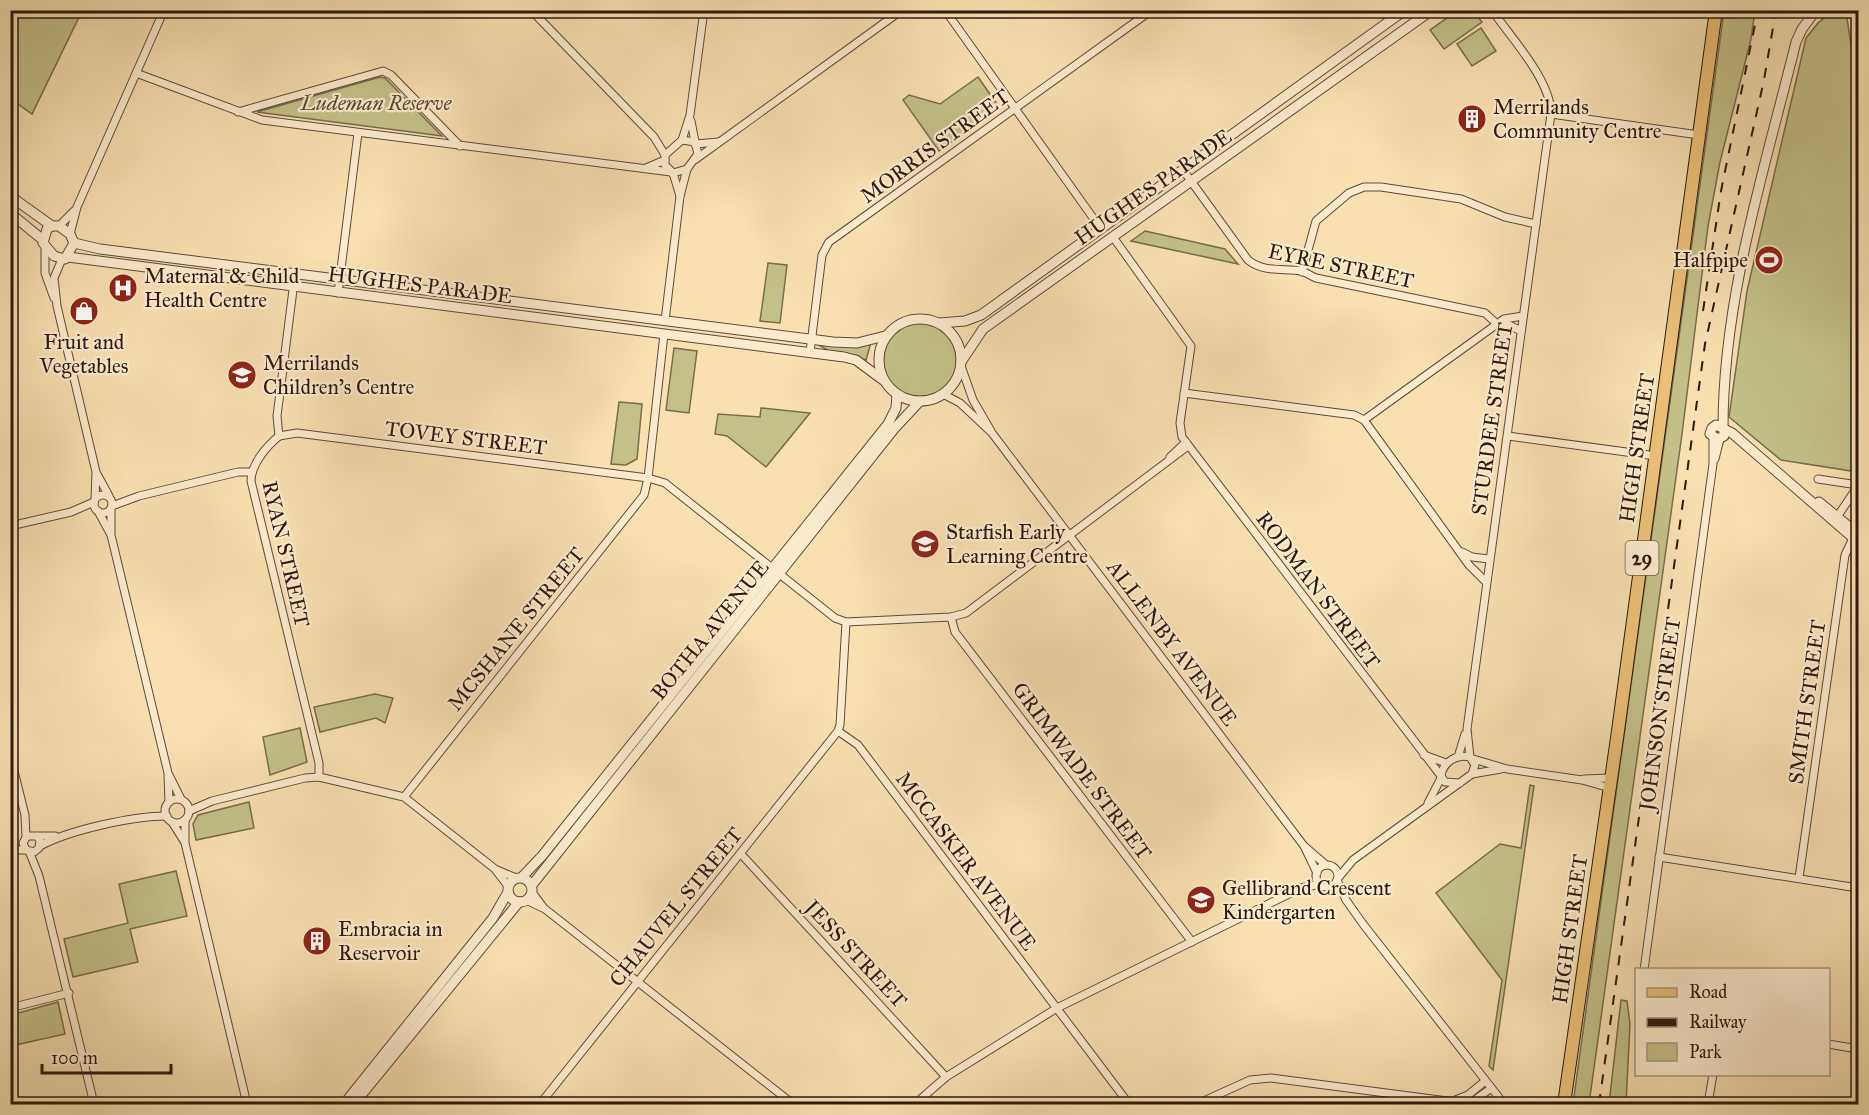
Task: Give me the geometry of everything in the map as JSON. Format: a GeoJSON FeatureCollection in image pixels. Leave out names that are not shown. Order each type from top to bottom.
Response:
{"type":"FeatureCollection","features":[{"type":"Feature","properties":{"kind":"main road","name":"HIGH STREET"},"geometry":{"type":"LineString","coordinates":[[1564,1104],[1611,783],[1716,10]]}},
{"type":"Feature","properties":{"kind":"street"},"geometry":{"type":"LineString","coordinates":[[57,306],[54,279],[72,239],[77,207],[164,10]]}},
{"type":"Feature","properties":{"kind":"street"},"geometry":{"type":"LineString","coordinates":[[531,10],[654,137],[672,172],[680,196]]}},
{"type":"Feature","properties":{"kind":"street"},"geometry":{"type":"LineString","coordinates":[[643,168],[656,165],[665,157],[678,142],[690,115],[704,10]]}},
{"type":"Feature","properties":{"kind":"street"},"geometry":{"type":"LineString","coordinates":[[665,321],[680,196],[687,169],[696,159],[902,10]]}},
{"type":"Feature","properties":{"kind":"street"},"geometry":{"type":"LineString","coordinates":[[838,731],[846,622],[951,617],[966,613],[1187,444],[1180,428],[1191,345],[1113,237],[1101,229],[945,10]]}},
{"type":"Feature","properties":{"kind":"street","name":"MORRIS STREET"},"geometry":{"type":"LineString","coordinates":[[810,352],[825,246],[1152,10]]}},
{"type":"Feature","properties":{"kind":"street","name":"HUGHES PARADE"},"geometry":{"type":"LineString","coordinates":[[939,323],[964,321],[981,315],[1405,10]]}},
{"type":"Feature","properties":{"kind":"street","name":"HUGHES PARADE"},"geometry":{"type":"LineString","coordinates":[[961,364],[983,329],[1432,10]]}},
{"type":"Feature","properties":{"kind":"street","name":"STURDEE STREET"},"geometry":{"type":"LineString","coordinates":[[1458,757],[1467,729],[1551,114],[1551,102],[1546,86],[1492,10]]}},
{"type":"Feature","properties":{"kind":"street","name":"JOHNSON STREET"},"geometry":{"type":"LineString","coordinates":[[1644,968],[1719,433],[1735,295],[1796,42],[1802,28],[1816,10]]}},
{"type":"Feature","properties":{"kind":"street"},"geometry":{"type":"LineString","coordinates":[[1366,38],[1376,51]]}},
{"type":"Feature","properties":{"kind":"street"},"geometry":{"type":"LineString","coordinates":[[236,112],[383,71],[391,75],[460,146]]}},
{"type":"Feature","properties":{"kind":"street"},"geometry":{"type":"LineString","coordinates":[[136,73],[236,112],[268,121],[672,172],[687,169]]}},
{"type":"Feature","properties":{"kind":"street"},"geometry":{"type":"LineString","coordinates":[[1551,114],[1699,135]]}},
{"type":"Feature","properties":{"kind":"street"},"geometry":{"type":"LineString","coordinates":[[690,115],[698,151],[696,159]]}},
{"type":"Feature","properties":{"kind":"street"},"geometry":{"type":"LineString","coordinates":[[338,293],[358,133]]}},
{"type":"Feature","properties":{"kind":"street"},"geometry":{"type":"LineString","coordinates":[[654,137],[678,142],[719,142]]}},
{"type":"Feature","properties":{"kind":"street","name":"EYRE STREET"},"geometry":{"type":"LineString","coordinates":[[1183,170],[1251,263],[1289,272],[1302,272],[1316,278],[1485,313],[1498,324],[1507,324],[1521,331]]}},
{"type":"Feature","properties":{"kind":"street"},"geometry":{"type":"LineString","coordinates":[[1302,272],[1316,221],[1349,193],[1364,187],[1381,187],[1461,199],[1505,217],[1536,224]]}},
{"type":"Feature","properties":{"kind":"street"},"geometry":{"type":"LineString","coordinates":[[10,196],[72,239]]}},
{"type":"Feature","properties":{"kind":"street"},"geometry":{"type":"LineString","coordinates":[[77,207],[56,226],[44,233],[45,273],[57,306],[96,472],[95,500],[98,511],[111,535],[168,773],[189,811]]}},
{"type":"Feature","properties":{"kind":"street"},"geometry":{"type":"LineString","coordinates":[[10,213],[44,243],[54,256],[65,258]]}},
{"type":"Feature","properties":{"kind":"street","name":"HUGHES PARADE"},"geometry":{"type":"LineString","coordinates":[[72,239],[100,249],[811,339],[857,343],[885,336]]}},
{"type":"Feature","properties":{"kind":"street","name":"HUGHES PARADE"},"geometry":{"type":"LineString","coordinates":[[65,258],[810,352],[856,360],[883,380]]}},
{"type":"Feature","properties":{"kind":"street"},"geometry":{"type":"LineString","coordinates":[[279,436],[276,416],[295,274]]}},
{"type":"Feature","properties":{"kind":"street"},"geometry":{"type":"LineString","coordinates":[[589,324],[590,311]]}},
{"type":"Feature","properties":{"kind":"street"},"geometry":{"type":"LineString","coordinates":[[1364,420],[1498,324],[1509,317],[1523,316]]}},
{"type":"Feature","properties":{"kind":"street"},"geometry":{"type":"LineString","coordinates":[[920,318],[939,323],[956,339],[961,364],[952,386],[943,394],[920,401],[897,394],[883,380],[878,358],[885,336],[892,328],[910,319],[920,318]]}},
{"type":"Feature","properties":{"kind":"street","name":"MCSHANE STREET"},"geometry":{"type":"LineString","coordinates":[[404,797],[644,495],[648,478],[664,334]]}},
{"type":"Feature","properties":{"kind":"street","name":"ALLENBY AVENUE"},"geometry":{"type":"LineString","coordinates":[[961,364],[973,400],[992,433],[1304,846],[1326,865]]}},
{"type":"Feature","properties":{"kind":"street"},"geometry":{"type":"LineString","coordinates":[[1184,393],[1354,415],[1364,420],[1462,552],[1469,565],[1486,582]]}},
{"type":"Feature","properties":{"kind":"street","name":"BOTHA AVENUE"},"geometry":{"type":"LineString","coordinates":[[846,483],[888,424],[896,408],[897,394]]}},
{"type":"Feature","properties":{"kind":"street","name":"ALLENBY AVENUE"},"geometry":{"type":"LineString","coordinates":[[943,394],[963,407],[992,433]]}},
{"type":"Feature","properties":{"kind":"street"},"geometry":{"type":"LineString","coordinates":[[963,407],[973,400]]}},
{"type":"Feature","properties":{"kind":"street","name":"BOTHA AVENUE"},"geometry":{"type":"LineString","coordinates":[[508,889],[542,856],[612,775],[846,483],[920,401]]}},
{"type":"Feature","properties":{"kind":"street","name":"TOVEY STREET"},"geometry":{"type":"LineString","coordinates":[[279,436],[297,433],[648,478],[665,483],[835,618],[846,622]]}},
{"type":"Feature","properties":{"kind":"street"},"geometry":{"type":"LineString","coordinates":[[1719,433],[1732,433],[1746,448],[1857,536]]}},
{"type":"Feature","properties":{"kind":"street","name":"RYAN STREET"},"geometry":{"type":"LineString","coordinates":[[279,436],[272,442],[251,472],[250,481],[319,763],[319,777]]}},
{"type":"Feature","properties":{"kind":"street"},"geometry":{"type":"LineString","coordinates":[[1508,436],[1656,456]]}},
{"type":"Feature","properties":{"kind":"street","name":"RODMAN STREET"},"geometry":{"type":"LineString","coordinates":[[1187,444],[1441,777]]}},
{"type":"Feature","properties":{"kind":"street"},"geometry":{"type":"LineString","coordinates":[[96,472],[110,497],[111,535]]}},
{"type":"Feature","properties":{"kind":"street"},"geometry":{"type":"LineString","coordinates":[[10,526],[71,512],[106,513],[112,507],[139,496],[238,472],[251,472]]}},
{"type":"Feature","properties":{"kind":"street"},"geometry":{"type":"LineString","coordinates":[[1818,479],[1858,485],[1835,519]]}},
{"type":"Feature","properties":{"kind":"street"},"geometry":{"type":"LineString","coordinates":[[71,512],[100,495],[139,496]]}},
{"type":"Feature","properties":{"kind":"street","name":"SMITH STREET"},"geometry":{"type":"LineString","coordinates":[[1799,879],[1845,555],[1857,536]]}},
{"type":"Feature","properties":{"kind":"street"},"geometry":{"type":"LineString","coordinates":[[1462,552],[1473,557],[1490,559]]}},
{"type":"Feature","properties":{"kind":"street","name":"GRIMWADE STREET"},"geometry":{"type":"LineString","coordinates":[[951,617],[955,632],[1192,942]]}},
{"type":"Feature","properties":{"kind":"street","name":"STURDEE STREET"},"geometry":{"type":"LineString","coordinates":[[1467,729],[1472,758]]}},
{"type":"Feature","properties":{"kind":"street","name":"CHAUVEL STREET"},"geometry":{"type":"LineString","coordinates":[[540,1104],[838,731]]}},
{"type":"Feature","properties":{"kind":"street","name":"MCCASKER AVENUE"},"geometry":{"type":"LineString","coordinates":[[838,731],[858,746],[1129,1104]]}},
{"type":"Feature","properties":{"kind":"street"},"geometry":{"type":"LineString","coordinates":[[1422,754],[1446,763]]}},
{"type":"Feature","properties":{"kind":"street"},"geometry":{"type":"LineString","coordinates":[[10,755],[25,815],[39,848],[39,876]]}},
{"type":"Feature","properties":{"kind":"street"},"geometry":{"type":"LineString","coordinates":[[1424,807],[1446,763],[1458,757],[1472,758],[1507,769],[1611,783]]}},
{"type":"Feature","properties":{"kind":"street"},"geometry":{"type":"LineString","coordinates":[[1472,758],[1473,774]]}},
{"type":"Feature","properties":{"kind":"street"},"geometry":{"type":"LineString","coordinates":[[1301,888],[1326,865],[1335,868],[1353,860],[1473,774],[1507,769]]}},
{"type":"Feature","properties":{"kind":"street"},"geometry":{"type":"LineString","coordinates":[[168,773],[169,819],[185,843]]}},
{"type":"Feature","properties":{"kind":"street","name":"BOTHA AVENUE"},"geometry":{"type":"LineString","coordinates":[[523,901],[612,775]]}},
{"type":"Feature","properties":{"kind":"street"},"geometry":{"type":"LineString","coordinates":[[247,1104],[185,843],[185,820],[189,811],[212,801],[319,777],[404,797],[495,869],[519,878],[532,889],[545,909]]}},
{"type":"Feature","properties":{"kind":"street"},"geometry":{"type":"LineString","coordinates":[[1441,777],[1451,784],[1460,783]]}},
{"type":"Feature","properties":{"kind":"street"},"geometry":{"type":"LineString","coordinates":[[10,848],[27,851],[39,848],[63,836],[142,817],[167,805],[183,801],[212,801]]}},
{"type":"Feature","properties":{"kind":"street"},"geometry":{"type":"LineString","coordinates":[[25,815],[27,851],[39,876],[94,1104]]}},
{"type":"Feature","properties":{"kind":"street"},"geometry":{"type":"LineString","coordinates":[[142,817],[169,819],[179,823],[185,820]]}},
{"type":"Feature","properties":{"kind":"street"},"geometry":{"type":"LineString","coordinates":[[10,848],[35,836],[63,836]]}},
{"type":"Feature","properties":{"kind":"street","name":"ALLENBY AVENUE"},"geometry":{"type":"LineString","coordinates":[[1304,846],[1316,874]]}},
{"type":"Feature","properties":{"kind":"street","name":"JESS STREET"},"geometry":{"type":"LineString","coordinates":[[741,854],[946,1077]]}},
{"type":"Feature","properties":{"kind":"street"},"geometry":{"type":"LineString","coordinates":[[1659,856],[1858,888]]}},
{"type":"Feature","properties":{"kind":"street"},"geometry":{"type":"LineString","coordinates":[[1329,886],[1338,879],[1353,860]]}},
{"type":"Feature","properties":{"kind":"street"},"geometry":{"type":"LineString","coordinates":[[1335,868],[1346,900]]}},
{"type":"Feature","properties":{"kind":"street"},"geometry":{"type":"LineString","coordinates":[[495,869],[512,899],[545,909],[793,1104]]}},
{"type":"Feature","properties":{"kind":"street"},"geometry":{"type":"LineString","coordinates":[[1316,874],[1320,884]]}},
{"type":"Feature","properties":{"kind":"street"},"geometry":{"type":"LineString","coordinates":[[915,1104],[946,1077],[1057,1008],[1301,888],[1320,884],[1329,886],[1346,900],[1484,1082],[1504,1104]]}},
{"type":"Feature","properties":{"kind":"street"},"geometry":{"type":"LineString","coordinates":[[354,1104],[453,975],[493,918],[508,889]]}},
{"type":"Feature","properties":{"kind":"street"},"geometry":{"type":"LineString","coordinates":[[344,1104],[453,975],[523,901]]}},
{"type":"Feature","properties":{"kind":"street"},"geometry":{"type":"LineString","coordinates":[[10,1008],[69,993]]}},
{"type":"Feature","properties":{"kind":"street"},"geometry":{"type":"LineString","coordinates":[[1830,1044],[1858,1049]]}},
{"type":"Feature","properties":{"kind":"street"},"geometry":{"type":"LineString","coordinates":[[1708,1104],[1713,1076]]}},
{"type":"Feature","properties":{"kind":"street"},"geometry":{"type":"LineString","coordinates":[[1197,1104],[1250,1080],[1271,1078],[1451,1101],[1472,1102],[1490,1089]]}},
{"type":"Feature","properties":{"kind":"street"},"geometry":{"type":"LineString","coordinates":[[1855,1104],[1858,1080]]}},
{"type":"Feature","properties":{"kind":"street"},"geometry":{"type":"LineString","coordinates":[[1451,1101],[1468,1095],[1484,1082]]}},
{"type":"Feature","properties":{"kind":"green space"},"geometry":{"type":"Polygon","coordinates":[[[1834,10],[1846,11],[1852,52],[1858,53],[1858,472],[1781,460],[1729,417],[1747,291],[1806,38],[1818,23],[1834,10]]]}},
{"type":"Feature","properties":{"kind":"green space"},"geometry":{"type":"Polygon","coordinates":[[[18,11],[82,11],[32,114],[11,99],[11,15],[18,11]]]}},
{"type":"Feature","properties":{"kind":"green space"},"geometry":{"type":"Polygon","coordinates":[[[1457,11],[1473,11],[1482,22],[1444,49],[1430,30],[1457,11]]]}},
{"type":"Feature","properties":{"kind":"green space"},"geometry":{"type":"Polygon","coordinates":[[[1724,11],[1755,11],[1751,39],[1720,162],[1708,226],[1682,434],[1589,1104],[1573,1104],[1724,11]]]}},
{"type":"Feature","properties":{"kind":"green space"},"geometry":{"type":"Polygon","coordinates":[[[1481,28],[1496,51],[1472,66],[1457,44],[1481,28]]]}},
{"type":"Feature","properties":{"kind":"green space","name":"Ludeman Reserve"},"geometry":{"type":"Polygon","coordinates":[[[380,77],[385,78],[442,136],[257,112],[380,77]]]}},
{"type":"Feature","properties":{"kind":"green space"},"geometry":{"type":"Polygon","coordinates":[[[978,77],[997,104],[996,110],[939,151],[903,100],[909,95],[940,104],[978,77]]]}},
{"type":"Feature","properties":{"kind":"green space"},"geometry":{"type":"Polygon","coordinates":[[[1145,231],[1225,249],[1238,264],[1131,241],[1145,231]]]}},
{"type":"Feature","properties":{"kind":"green space"},"geometry":{"type":"Polygon","coordinates":[[[768,263],[787,265],[780,323],[760,321],[768,263]]]}},
{"type":"Feature","properties":{"kind":"green space"},"geometry":{"type":"Polygon","coordinates":[[[912,321],[926,321],[940,327],[951,338],[957,352],[954,374],[946,386],[926,397],[912,397],[898,391],[887,380],[881,366],[881,352],[887,338],[898,327],[912,321]]]}},
{"type":"Feature","properties":{"kind":"green space"},"geometry":{"type":"Polygon","coordinates":[[[817,344],[870,346],[866,360],[829,351],[817,344]]]}},
{"type":"Feature","properties":{"kind":"green space"},"geometry":{"type":"Polygon","coordinates":[[[674,348],[697,351],[689,413],[666,410],[674,348]]]}},
{"type":"Feature","properties":{"kind":"green space"},"geometry":{"type":"Polygon","coordinates":[[[619,402],[642,404],[637,459],[626,465],[611,464],[619,402]]]}},
{"type":"Feature","properties":{"kind":"green space"},"geometry":{"type":"Polygon","coordinates":[[[761,408],[810,413],[766,467],[727,436],[715,434],[718,414],[760,417],[761,408]]]}},
{"type":"Feature","properties":{"kind":"green space"},"geometry":{"type":"Polygon","coordinates":[[[375,694],[393,698],[385,723],[376,718],[320,732],[314,707],[375,694]]]}},
{"type":"Feature","properties":{"kind":"green space"},"geometry":{"type":"Polygon","coordinates":[[[300,728],[307,762],[270,775],[263,737],[300,728]]]}},
{"type":"Feature","properties":{"kind":"green space"},"geometry":{"type":"Polygon","coordinates":[[[1530,785],[1534,786],[1493,1070],[1489,1066],[1502,980],[1436,893],[1500,844],[1521,848],[1530,785]]]}},
{"type":"Feature","properties":{"kind":"green space"},"geometry":{"type":"Polygon","coordinates":[[[249,802],[254,828],[196,840],[193,824],[198,815],[249,802]]]}},
{"type":"Feature","properties":{"kind":"green space"},"geometry":{"type":"Polygon","coordinates":[[[176,871],[187,916],[130,929],[138,962],[73,977],[64,939],[128,923],[119,884],[176,871]]]}},
{"type":"Feature","properties":{"kind":"green space"},"geometry":{"type":"Polygon","coordinates":[[[1621,1000],[1627,1001],[1630,1024],[1626,1104],[1609,1104],[1621,1000]]]}},
{"type":"Feature","properties":{"kind":"green space"},"geometry":{"type":"Polygon","coordinates":[[[58,1002],[65,1034],[11,1046],[11,1015],[58,1002]]]}},
{"type":"Feature","properties":{"kind":"railway"},"geometry":{"type":"LineString","coordinates":[[1703,311],[1721,191],[1758,10]]}},
{"type":"Feature","properties":{"kind":"railway"},"geometry":{"type":"LineString","coordinates":[[1599,1104],[1705,344],[1764,80],[1776,10]]}},
{"type":"Feature","properties":{"kind":"place","name":"Merrilands Community Centre"},"geometry":{"type":"Point","coordinates":[1472,119]}},
{"type":"Feature","properties":{"kind":"place","name":"Halfpipe"},"geometry":{"type":"Point","coordinates":[1769,260]}},
{"type":"Feature","properties":{"kind":"place","name":"Maternal & Child Health Centre"},"geometry":{"type":"Point","coordinates":[123,288]}},
{"type":"Feature","properties":{"kind":"place","name":"Fruit and Vegetables"},"geometry":{"type":"Point","coordinates":[84,311]}},
{"type":"Feature","properties":{"kind":"place","name":"Merrilands Children's Centre"},"geometry":{"type":"Point","coordinates":[242,375]}},
{"type":"Feature","properties":{"kind":"place","name":"Starfish Early Learning Centre"},"geometry":{"type":"Point","coordinates":[925,544]}},
{"type":"Feature","properties":{"kind":"place","name":"Gellibrand Crescent Kindergarten"},"geometry":{"type":"Point","coordinates":[1201,900]}},
{"type":"Feature","properties":{"kind":"place","name":"Embracia in Reservoir"},"geometry":{"type":"Point","coordinates":[317,941]}}]}
